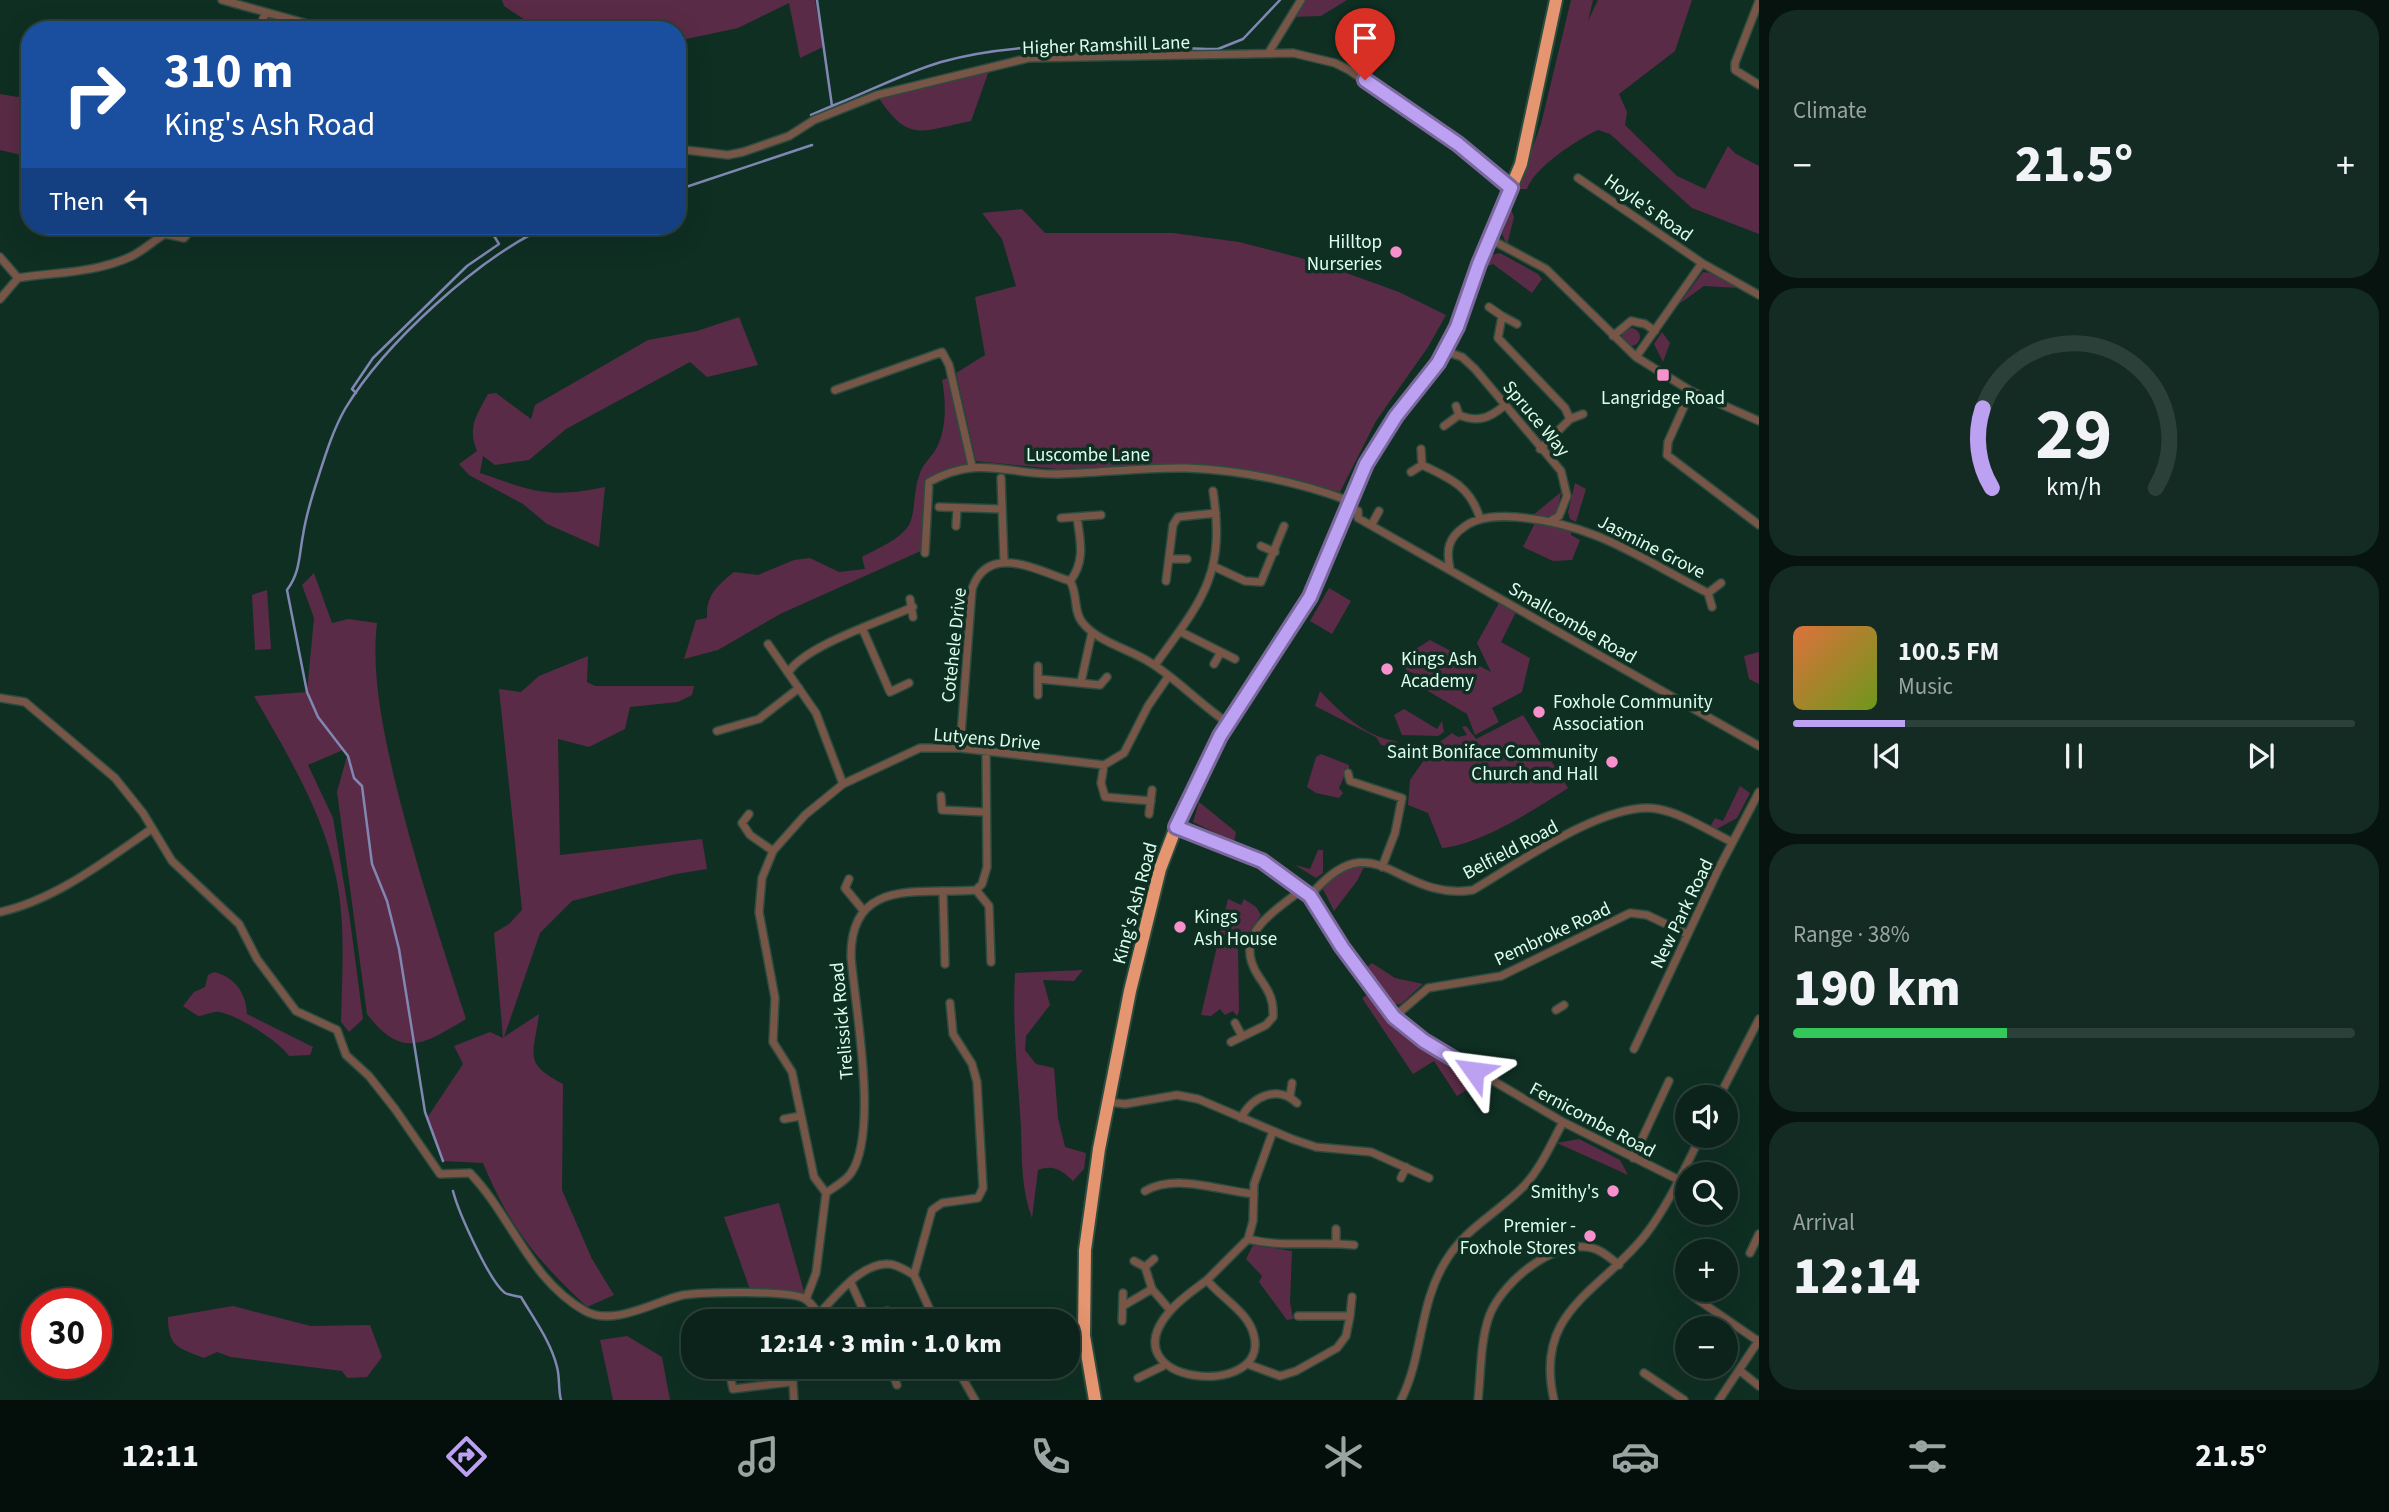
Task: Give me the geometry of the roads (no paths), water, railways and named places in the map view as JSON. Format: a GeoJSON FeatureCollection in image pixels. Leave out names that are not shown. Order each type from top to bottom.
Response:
{"type":"FeatureCollection","features":[{"type":"Feature","properties":{"kind":"highway","name":"King's Ash Road"},"geometry":{"type":"LineString","coordinates":[[1095,1400],[1084,1336],[1082,1289],[1091,1202],[1108,1102],[1153,894],[1176,827],[1228,723],[1310,597],[1349,501],[1378,445],[1444,351],[1457,327],[1521,164],[1556,0]]}},
{"type":"Feature","properties":{"kind":"street"},"geometry":{"type":"LineString","coordinates":[[222,0],[298,21]]}},
{"type":"Feature","properties":{"kind":"street"},"geometry":{"type":"LineString","coordinates":[[1269,52],[1301,0]]}},
{"type":"Feature","properties":{"kind":"street"},"geometry":{"type":"LineString","coordinates":[[1759,1],[1735,69],[1759,85]]}},
{"type":"Feature","properties":{"kind":"street"},"geometry":{"type":"LineString","coordinates":[[262,21],[265,12]]}},
{"type":"Feature","properties":{"kind":"street","name":"Higher Ramshill Lane"},"geometry":{"type":"LineString","coordinates":[[686,150],[728,155],[743,152],[789,136],[814,120],[877,95],[1029,58],[1198,57],[1293,52],[1335,63],[1349,70],[1458,144],[1511,188]]}},
{"type":"Feature","properties":{"kind":"street","name":"Hoyle's Road"},"geometry":{"type":"LineString","coordinates":[[1578,178],[1702,263],[1759,295]]}},
{"type":"Feature","properties":{"kind":"street"},"geometry":{"type":"LineString","coordinates":[[0,299],[18,278],[76,272],[107,265],[140,251],[164,235]]}},
{"type":"Feature","properties":{"kind":"street"},"geometry":{"type":"LineString","coordinates":[[170,235],[184,238],[186,235]]}},
{"type":"Feature","properties":{"kind":"street"},"geometry":{"type":"LineString","coordinates":[[1490,239],[1523,254],[1546,269],[1581,300],[1636,357],[1691,391],[1759,421]]}},
{"type":"Feature","properties":{"kind":"street"},"geometry":{"type":"LineString","coordinates":[[0,257],[18,278]]}},
{"type":"Feature","properties":{"kind":"street","name":"Hoyle's Road"},"geometry":{"type":"LineString","coordinates":[[1636,357],[1702,263]]}},
{"type":"Feature","properties":{"kind":"street"},"geometry":{"type":"LineString","coordinates":[[1489,307],[1517,324]]}},
{"type":"Feature","properties":{"kind":"street"},"geometry":{"type":"LineString","coordinates":[[1502,316],[1498,338],[1565,408],[1570,419]]}},
{"type":"Feature","properties":{"kind":"street"},"geometry":{"type":"LineString","coordinates":[[1613,336],[1631,321],[1646,324],[1655,331]]}},
{"type":"Feature","properties":{"kind":"street","name":"Spruce Way"},"geometry":{"type":"LineString","coordinates":[[1444,351],[1462,357],[1475,369],[1561,471],[1566,487],[1565,506],[1559,516],[1551,520]]}},
{"type":"Feature","properties":{"kind":"street"},"geometry":{"type":"LineString","coordinates":[[835,390],[942,352],[949,365],[972,466],[950,470],[929,482],[925,553]]}},
{"type":"Feature","properties":{"kind":"street"},"geometry":{"type":"LineString","coordinates":[[1691,391],[1668,442],[1667,455],[1759,525]]}},
{"type":"Feature","properties":{"kind":"street"},"geometry":{"type":"LineString","coordinates":[[1444,426],[1459,415],[1487,418],[1505,405]]}},
{"type":"Feature","properties":{"kind":"street"},"geometry":{"type":"LineString","coordinates":[[1456,406],[1459,415]]}},
{"type":"Feature","properties":{"kind":"street"},"geometry":{"type":"LineString","coordinates":[[1540,449],[1570,419],[1583,414]]}},
{"type":"Feature","properties":{"kind":"street"},"geometry":{"type":"LineString","coordinates":[[1421,449],[1422,465]]}},
{"type":"Feature","properties":{"kind":"street"},"geometry":{"type":"LineString","coordinates":[[1411,472],[1422,465]]}},
{"type":"Feature","properties":{"kind":"street"},"geometry":{"type":"LineString","coordinates":[[1422,465],[1465,488],[1480,519],[1454,535],[1448,547],[1450,569]]}},
{"type":"Feature","properties":{"kind":"street","name":"Luscombe Lane"},"geometry":{"type":"LineString","coordinates":[[972,466],[1057,474],[1187,468],[1281,483],[1349,501]]}},
{"type":"Feature","properties":{"kind":"street"},"geometry":{"type":"LineString","coordinates":[[1001,478],[1004,561],[1070,581]]}},
{"type":"Feature","properties":{"kind":"street"},"geometry":{"type":"LineString","coordinates":[[1155,665],[1181,632],[1215,567],[1216,513],[1213,491]]}},
{"type":"Feature","properties":{"kind":"street"},"geometry":{"type":"LineString","coordinates":[[939,508],[1001,509]]}},
{"type":"Feature","properties":{"kind":"street"},"geometry":{"type":"LineString","coordinates":[[956,526],[957,509]]}},
{"type":"Feature","properties":{"kind":"street"},"geometry":{"type":"LineString","coordinates":[[1372,524],[1379,511]]}},
{"type":"Feature","properties":{"kind":"street","name":"Smallcombe Road"},"geometry":{"type":"LineString","coordinates":[[1358,512],[1358,517],[1759,746]]}},
{"type":"Feature","properties":{"kind":"street"},"geometry":{"type":"LineString","coordinates":[[1166,581],[1172,525],[1178,517],[1216,513]]}},
{"type":"Feature","properties":{"kind":"street"},"geometry":{"type":"LineString","coordinates":[[1061,518],[1101,515]]}},
{"type":"Feature","properties":{"kind":"street","name":"Jasmine Grove"},"geometry":{"type":"LineString","coordinates":[[1480,519],[1507,516],[1551,520],[1606,538],[1708,593],[1712,607]]}},
{"type":"Feature","properties":{"kind":"street"},"geometry":{"type":"LineString","coordinates":[[1070,581],[1077,572],[1082,555],[1077,517]]}},
{"type":"Feature","properties":{"kind":"street"},"geometry":{"type":"LineString","coordinates":[[1215,567],[1245,581],[1261,582],[1284,526]]}},
{"type":"Feature","properties":{"kind":"street"},"geometry":{"type":"LineString","coordinates":[[1261,546],[1275,552]]}},
{"type":"Feature","properties":{"kind":"street"},"geometry":{"type":"LineString","coordinates":[[1169,559],[1187,559]]}},
{"type":"Feature","properties":{"kind":"street","name":"Cotehele Drive"},"geometry":{"type":"LineString","coordinates":[[960,748],[972,589],[977,573],[987,566],[1004,561]]}},
{"type":"Feature","properties":{"kind":"street"},"geometry":{"type":"LineString","coordinates":[[1070,581],[1079,619],[1092,632],[1155,665],[1228,723]]}},
{"type":"Feature","properties":{"kind":"street","name":"Jasmine Grove"},"geometry":{"type":"LineString","coordinates":[[1708,593],[1721,583]]}},
{"type":"Feature","properties":{"kind":"street"},"geometry":{"type":"LineString","coordinates":[[789,673],[794,664],[805,656],[836,639],[863,630],[911,603],[912,617]]}},
{"type":"Feature","properties":{"kind":"street"},"geometry":{"type":"LineString","coordinates":[[863,630],[890,692],[909,683]]}},
{"type":"Feature","properties":{"kind":"street"},"geometry":{"type":"LineString","coordinates":[[1082,682],[1092,632]]}},
{"type":"Feature","properties":{"kind":"street"},"geometry":{"type":"LineString","coordinates":[[1181,632],[1235,659]]}},
{"type":"Feature","properties":{"kind":"street"},"geometry":{"type":"LineString","coordinates":[[768,644],[816,713],[843,784]]}},
{"type":"Feature","properties":{"kind":"street"},"geometry":{"type":"LineString","coordinates":[[1214,664],[1221,652]]}},
{"type":"Feature","properties":{"kind":"street"},"geometry":{"type":"LineString","coordinates":[[1038,666],[1038,695]]}},
{"type":"Feature","properties":{"kind":"street"},"geometry":{"type":"LineString","coordinates":[[1040,679],[1100,685],[1107,677]]}},
{"type":"Feature","properties":{"kind":"street"},"geometry":{"type":"LineString","coordinates":[[1151,801],[1105,797],[1101,783],[1104,765],[1124,753],[1148,706],[1168,677]]}},
{"type":"Feature","properties":{"kind":"street"},"geometry":{"type":"LineString","coordinates":[[717,731],[759,719],[799,688]]}},
{"type":"Feature","properties":{"kind":"street"},"geometry":{"type":"LineString","coordinates":[[0,698],[25,702],[80,746],[128,792],[172,861],[239,924],[257,959],[296,1011],[337,1030],[346,1055],[369,1076],[395,1108],[440,1174],[470,1173],[490,1194],[531,1263],[587,1312],[618,1314],[683,1295],[718,1292],[793,1295],[806,1299],[815,1309]]}},
{"type":"Feature","properties":{"kind":"street","name":"Lutyens Drive"},"geometry":{"type":"LineString","coordinates":[[826,1193],[814,1177],[792,1072],[773,1042],[775,998],[760,930],[762,878],[773,851],[805,815],[843,784],[920,748],[960,748],[1104,765]]}},
{"type":"Feature","properties":{"kind":"street"},"geometry":{"type":"LineString","coordinates":[[845,888],[863,910],[891,894],[904,891],[976,890],[982,884],[987,867],[984,812],[986,752]]}},
{"type":"Feature","properties":{"kind":"street"},"geometry":{"type":"LineString","coordinates":[[1348,780],[1402,798],[1395,833],[1382,867]]}},
{"type":"Feature","properties":{"kind":"street"},"geometry":{"type":"LineString","coordinates":[[1149,814],[1152,790]]}},
{"type":"Feature","properties":{"kind":"street","name":"New Park Road"},"geometry":{"type":"LineString","coordinates":[[1634,1049],[1687,934],[1759,792]]}},
{"type":"Feature","properties":{"kind":"street"},"geometry":{"type":"LineString","coordinates":[[940,820],[941,796]]}},
{"type":"Feature","properties":{"kind":"street","name":"Belfield Road"},"geometry":{"type":"LineString","coordinates":[[1310,896],[1324,879],[1348,863],[1366,861],[1434,890],[1457,893],[1473,890],[1611,813],[1639,808],[1673,814],[1732,842]]}},
{"type":"Feature","properties":{"kind":"street"},"geometry":{"type":"LineString","coordinates":[[942,810],[984,812]]}},
{"type":"Feature","properties":{"kind":"street"},"geometry":{"type":"LineString","coordinates":[[742,823],[749,814]]}},
{"type":"Feature","properties":{"kind":"street"},"geometry":{"type":"LineString","coordinates":[[731,822],[742,823]]}},
{"type":"Feature","properties":{"kind":"street"},"geometry":{"type":"LineString","coordinates":[[742,823],[750,835],[773,851]]}},
{"type":"Feature","properties":{"kind":"street","name":"Fernicombe Road"},"geometry":{"type":"LineString","coordinates":[[1176,827],[1262,861],[1310,896],[1342,947],[1394,1017],[1424,1041],[1563,1122],[1675,1178]]}},
{"type":"Feature","properties":{"kind":"street"},"geometry":{"type":"LineString","coordinates":[[0,912],[18,908],[61,886],[150,830]]}},
{"type":"Feature","properties":{"kind":"street"},"geometry":{"type":"LineString","coordinates":[[845,888],[849,879]]}},
{"type":"Feature","properties":{"kind":"street"},"geometry":{"type":"LineString","coordinates":[[835,890],[845,888]]}},
{"type":"Feature","properties":{"kind":"street"},"geometry":{"type":"LineString","coordinates":[[976,890],[989,906],[991,962]]}},
{"type":"Feature","properties":{"kind":"street"},"geometry":{"type":"LineString","coordinates":[[1231,1042],[1266,1025],[1273,1017],[1270,992],[1251,964],[1249,944],[1263,921],[1301,890]]}},
{"type":"Feature","properties":{"kind":"street"},"geometry":{"type":"LineString","coordinates":[[943,892],[945,964]]}},
{"type":"Feature","properties":{"kind":"street","name":"Trelissick Road"},"geometry":{"type":"LineString","coordinates":[[826,1193],[851,1173],[863,1131],[863,1075],[851,940],[863,910]]}},
{"type":"Feature","properties":{"kind":"street","name":"Pembroke Road"},"geometry":{"type":"LineString","coordinates":[[1394,1017],[1428,988],[1501,976],[1630,913],[1647,915],[1687,934]]}},
{"type":"Feature","properties":{"kind":"street"},"geometry":{"type":"LineString","coordinates":[[930,1309],[914,1275],[932,1210],[942,1203],[978,1198],[983,1188],[977,1082],[972,1064],[953,1034],[950,1003]]}},
{"type":"Feature","properties":{"kind":"street"},"geometry":{"type":"LineString","coordinates":[[1556,1010],[1564,1005]]}},
{"type":"Feature","properties":{"kind":"street"},"geometry":{"type":"LineString","coordinates":[[1725,1085],[1759,1019]]}},
{"type":"Feature","properties":{"kind":"street"},"geometry":{"type":"LineString","coordinates":[[1235,1023],[1242,1036]]}},
{"type":"Feature","properties":{"kind":"street"},"geometry":{"type":"LineString","coordinates":[[1633,1158],[1669,1081]]}},
{"type":"Feature","properties":{"kind":"street"},"geometry":{"type":"LineString","coordinates":[[1290,1096],[1292,1083]]}},
{"type":"Feature","properties":{"kind":"street"},"geometry":{"type":"LineString","coordinates":[[1241,1118],[1248,1105],[1268,1093],[1290,1096],[1297,1103]]}},
{"type":"Feature","properties":{"kind":"street"},"geometry":{"type":"LineString","coordinates":[[1108,1102],[1125,1104],[1177,1095],[1198,1099],[1316,1147],[1371,1152],[1429,1178]]}},
{"type":"Feature","properties":{"kind":"street"},"geometry":{"type":"LineString","coordinates":[[784,1119],[801,1116]]}},
{"type":"Feature","properties":{"kind":"street"},"geometry":{"type":"LineString","coordinates":[[1401,1400],[1414,1371],[1429,1295],[1440,1270],[1462,1239],[1526,1185],[1563,1122]]}},
{"type":"Feature","properties":{"kind":"street"},"geometry":{"type":"LineString","coordinates":[[1207,1280],[1250,1327],[1255,1353],[1250,1365],[1234,1379],[1213,1384],[1185,1377],[1163,1366],[1158,1359],[1155,1341],[1170,1310],[1207,1280],[1248,1239],[1253,1221],[1259,1162],[1273,1131]]}},
{"type":"Feature","properties":{"kind":"street"},"geometry":{"type":"LineString","coordinates":[[1401,1178],[1406,1167]]}},
{"type":"Feature","properties":{"kind":"street"},"geometry":{"type":"LineString","coordinates":[[1152,1176],[1156,1185]]}},
{"type":"Feature","properties":{"kind":"street"},"geometry":{"type":"LineString","coordinates":[[1145,1191],[1156,1185],[1208,1185],[1254,1195]]}},
{"type":"Feature","properties":{"kind":"street"},"geometry":{"type":"LineString","coordinates":[[1554,1400],[1551,1349],[1561,1322],[1584,1292],[1619,1265],[1648,1232],[1675,1187]]}},
{"type":"Feature","properties":{"kind":"street"},"geometry":{"type":"LineString","coordinates":[[806,1299],[816,1273],[826,1193]]}},
{"type":"Feature","properties":{"kind":"street"},"geometry":{"type":"LineString","coordinates":[[1336,1229],[1336,1243]]}},
{"type":"Feature","properties":{"kind":"street"},"geometry":{"type":"LineString","coordinates":[[1749,1253],[1759,1234]]}},
{"type":"Feature","properties":{"kind":"street"},"geometry":{"type":"LineString","coordinates":[[1248,1239],[1293,1246],[1336,1243],[1354,1245]]}},
{"type":"Feature","properties":{"kind":"street"},"geometry":{"type":"LineString","coordinates":[[1478,1400],[1489,1316],[1497,1300],[1525,1269],[1568,1248],[1588,1247],[1601,1251],[1619,1265]]}},
{"type":"Feature","properties":{"kind":"street"},"geometry":{"type":"LineString","coordinates":[[1145,1266],[1154,1259]]}},
{"type":"Feature","properties":{"kind":"street"},"geometry":{"type":"LineString","coordinates":[[1134,1261],[1145,1266],[1152,1289],[1170,1310]]}},
{"type":"Feature","properties":{"kind":"street"},"geometry":{"type":"LineString","coordinates":[[825,1309],[850,1283],[873,1267],[889,1264],[914,1275]]}},
{"type":"Feature","properties":{"kind":"street"},"geometry":{"type":"LineString","coordinates":[[850,1283],[862,1309]]}},
{"type":"Feature","properties":{"kind":"street"},"geometry":{"type":"LineString","coordinates":[[1123,1306],[1152,1289]]}},
{"type":"Feature","properties":{"kind":"street"},"geometry":{"type":"LineString","coordinates":[[1122,1321],[1123,1293]]}},
{"type":"Feature","properties":{"kind":"street"},"geometry":{"type":"LineString","coordinates":[[1250,1365],[1280,1376],[1296,1371],[1337,1348],[1346,1336],[1352,1297]]}},
{"type":"Feature","properties":{"kind":"street"},"geometry":{"type":"LineString","coordinates":[[1701,1302],[1759,1341],[1719,1400]]}},
{"type":"Feature","properties":{"kind":"street"},"geometry":{"type":"LineString","coordinates":[[1298,1316],[1350,1316]]}},
{"type":"Feature","properties":{"kind":"street"},"geometry":{"type":"LineString","coordinates":[[1138,1378],[1149,1376],[1163,1366]]}},
{"type":"Feature","properties":{"kind":"street"},"geometry":{"type":"LineString","coordinates":[[1739,1370],[1759,1386]]}},
{"type":"Feature","properties":{"kind":"street"},"geometry":{"type":"LineString","coordinates":[[1644,1373],[1684,1400]]}},
{"type":"Feature","properties":{"kind":"street"},"geometry":{"type":"LineString","coordinates":[[731,1379],[737,1400]]}},
{"type":"Feature","properties":{"kind":"street"},"geometry":{"type":"LineString","coordinates":[[895,1379],[897,1385]]}},
{"type":"Feature","properties":{"kind":"street"},"geometry":{"type":"LineString","coordinates":[[963,1379],[975,1400]]}},
{"type":"Feature","properties":{"kind":"street"},"geometry":{"type":"LineString","coordinates":[[733,1389],[792,1382],[794,1400]]}},
{"type":"Feature","properties":{"kind":"waterway"},"geometry":{"type":"LineString","coordinates":[[811,115],[832,106],[817,0]]}},
{"type":"Feature","properties":{"kind":"waterway"},"geometry":{"type":"LineString","coordinates":[[832,106],[927,66],[974,54],[1009,49],[1079,46],[1218,49],[1243,39],[1280,0]]}},
{"type":"Feature","properties":{"kind":"waterway"},"geometry":{"type":"LineString","coordinates":[[686,187],[812,145]]}},
{"type":"Feature","properties":{"kind":"waterway"},"geometry":{"type":"LineString","coordinates":[[356,393],[352,389],[373,358],[467,266],[499,244],[494,235]]}},
{"type":"Feature","properties":{"kind":"waterway"},"geometry":{"type":"LineString","coordinates":[[443,1161],[425,1112],[399,949],[387,901],[372,864],[362,786],[354,778],[348,756],[318,717],[307,692],[287,590],[297,571],[307,513],[330,443],[345,409],[362,384],[383,357],[435,305],[464,280],[531,235]]}},
{"type":"Feature","properties":{"kind":"waterway"},"geometry":{"type":"LineString","coordinates":[[453,1191],[467,1229],[491,1275],[505,1293],[521,1297],[546,1340],[557,1367],[561,1400]]}},
{"type":"Feature","properties":{"kind":"place","name":"Hilltop Nurseries"},"geometry":{"type":"Point","coordinates":[1396,252]}},
{"type":"Feature","properties":{"kind":"place","name":"Langridge Road"},"geometry":{"type":"Point","coordinates":[1663,375]}},
{"type":"Feature","properties":{"kind":"place","name":"Kings Ash Academy"},"geometry":{"type":"Point","coordinates":[1387,669]}},
{"type":"Feature","properties":{"kind":"place","name":"Foxhole Community Association"},"geometry":{"type":"Point","coordinates":[1539,712]}},
{"type":"Feature","properties":{"kind":"place","name":"Saint Boniface Community Church and Hall"},"geometry":{"type":"Point","coordinates":[1612,762]}},
{"type":"Feature","properties":{"kind":"place","name":"Kings Ash House"},"geometry":{"type":"Point","coordinates":[1180,927]}},
{"type":"Feature","properties":{"kind":"place","name":"Smithy's"},"geometry":{"type":"Point","coordinates":[1613,1191]}},
{"type":"Feature","properties":{"kind":"place","name":"Premier - Foxhole Stores"},"geometry":{"type":"Point","coordinates":[1590,1236]}}]}
